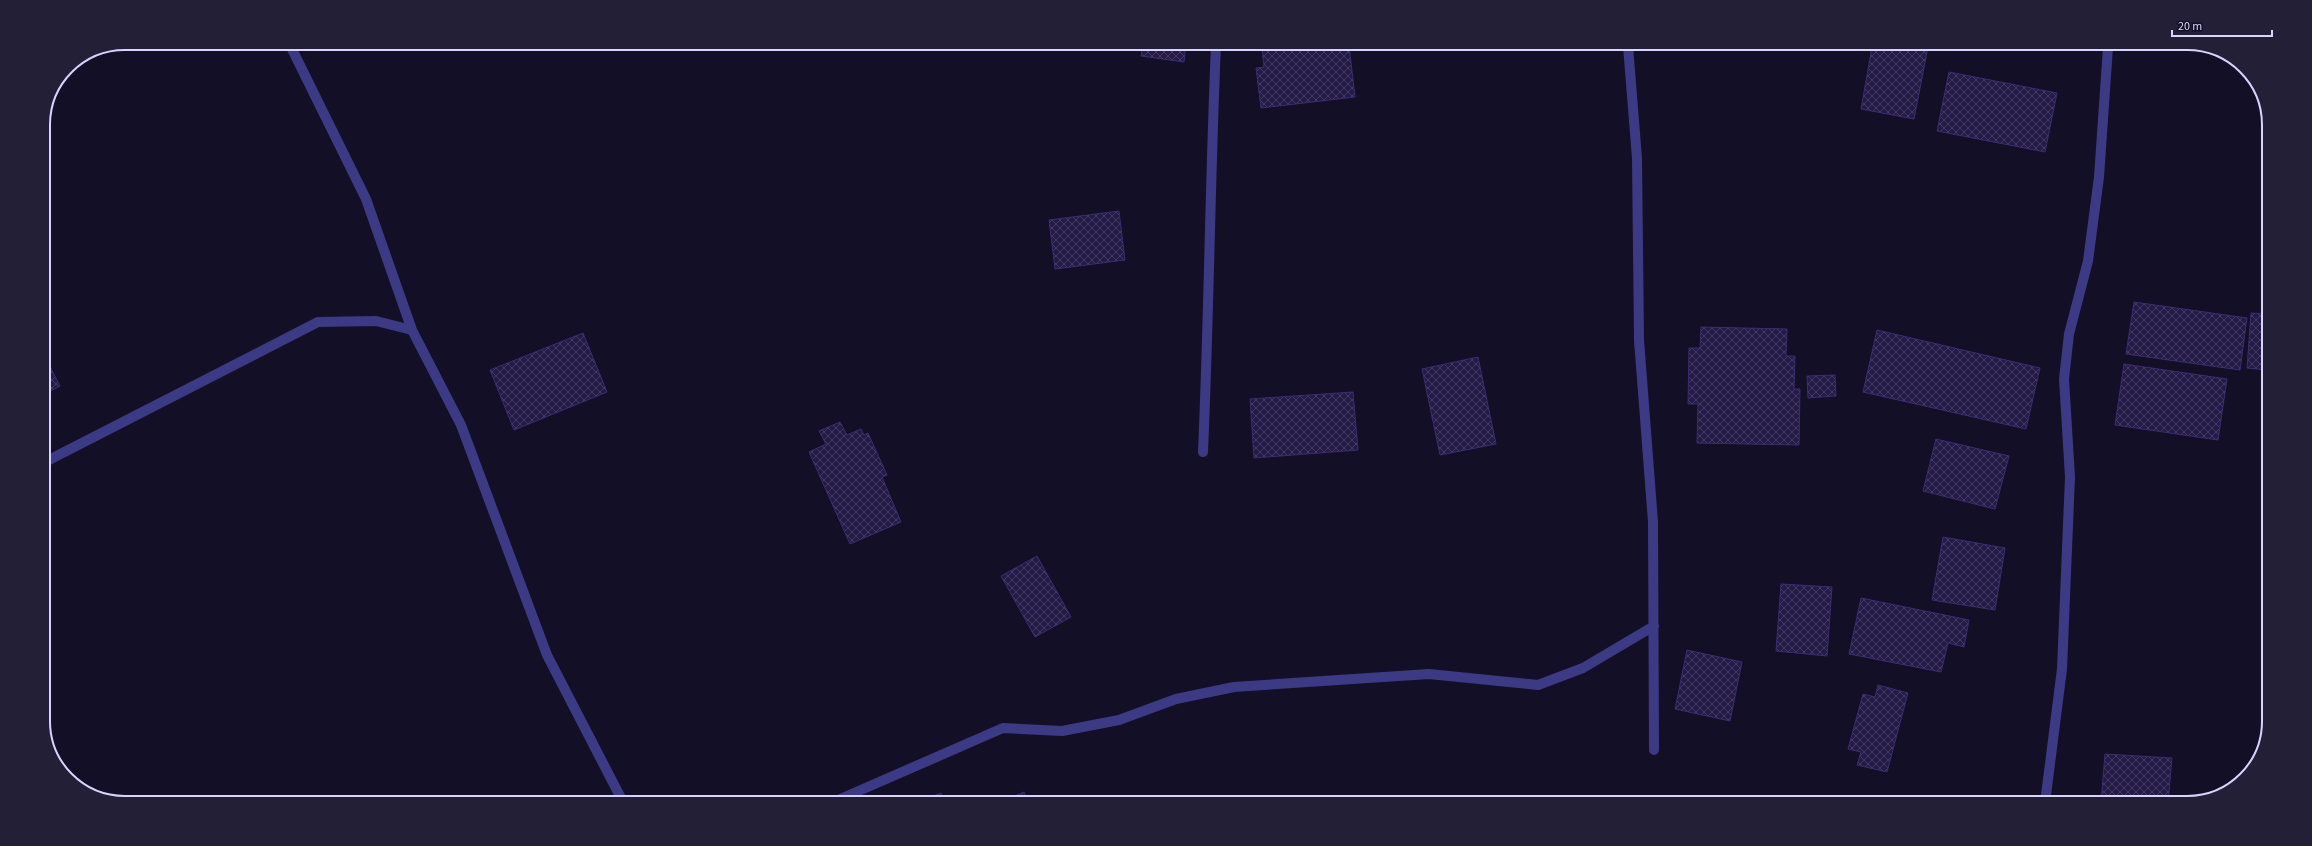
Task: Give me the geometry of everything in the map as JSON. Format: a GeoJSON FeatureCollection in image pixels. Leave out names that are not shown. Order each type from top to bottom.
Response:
{"type":"FeatureCollection","features":[{"type":"Feature","properties":{"kind":"street"},"geometry":{"type":"LineString","coordinates":[[292,50],[366,199],[412,330],[461,426],[547,655],[620,796]]}},
{"type":"Feature","properties":{"kind":"street"},"geometry":{"type":"LineString","coordinates":[[1203,452],[1207,357],[1210,171],[1216,50]]}},
{"type":"Feature","properties":{"kind":"street"},"geometry":{"type":"LineString","coordinates":[[1628,50],[1637,158],[1639,340],[1654,522],[1654,750]]}},
{"type":"Feature","properties":{"kind":"street"},"geometry":{"type":"LineString","coordinates":[[2046,796],[2062,661],[2070,477],[2064,379],[2069,334],[2088,261],[2099,177],[2108,50]]}},
{"type":"Feature","properties":{"kind":"street"},"geometry":{"type":"LineString","coordinates":[[50,459],[318,322],[376,321],[412,330]]}},
{"type":"Feature","properties":{"kind":"street"},"geometry":{"type":"LineString","coordinates":[[847,796],[1003,728],[1062,731],[1119,720],[1176,699],[1234,686],[1429,674],[1538,685],[1583,668],[1654,626]]}},
{"type":"Feature","properties":{"kind":"building"},"geometry":{"type":"Polygon","coordinates":[[[1142,50],[1185,50],[1184,62],[1141,56],[1142,50]]]}},
{"type":"Feature","properties":{"kind":"building"},"geometry":{"type":"Polygon","coordinates":[[[1262,50],[1350,50],[1355,97],[1261,108],[1256,68],[1264,67],[1262,50]]]}},
{"type":"Feature","properties":{"kind":"building"},"geometry":{"type":"Polygon","coordinates":[[[1871,50],[1927,50],[1914,119],[1861,109],[1871,50]]]}},
{"type":"Feature","properties":{"kind":"building"},"geometry":{"type":"Polygon","coordinates":[[[1949,72],[2057,93],[2045,152],[1937,131],[1949,72]]]}},
{"type":"Feature","properties":{"kind":"building"},"geometry":{"type":"Polygon","coordinates":[[[1119,211],[1125,260],[1055,269],[1049,220],[1119,211]]]}},
{"type":"Feature","properties":{"kind":"building"},"geometry":{"type":"Polygon","coordinates":[[[2134,302],[2247,318],[2240,370],[2126,354],[2134,302]]]}},
{"type":"Feature","properties":{"kind":"building"},"geometry":{"type":"Polygon","coordinates":[[[2251,313],[2262,314],[2262,370],[2247,368],[2251,313]]]}},
{"type":"Feature","properties":{"kind":"building"},"geometry":{"type":"Polygon","coordinates":[[[1701,327],[1787,329],[1786,356],[1795,356],[1794,389],[1800,389],[1799,445],[1697,443],[1698,404],[1688,404],[1689,348],[1700,348],[1701,327]]]}},
{"type":"Feature","properties":{"kind":"building"},"geometry":{"type":"Polygon","coordinates":[[[1877,330],[2040,368],[2026,429],[1863,392],[1877,330]]]}},
{"type":"Feature","properties":{"kind":"building"},"geometry":{"type":"Polygon","coordinates":[[[583,333],[607,392],[514,430],[490,370],[583,333]]]}},
{"type":"Feature","properties":{"kind":"building"},"geometry":{"type":"Polygon","coordinates":[[[1478,357],[1496,444],[1440,455],[1422,369],[1478,357]]]}},
{"type":"Feature","properties":{"kind":"building"},"geometry":{"type":"Polygon","coordinates":[[[2124,364],[2227,379],[2218,440],[2115,425],[2124,364]]]}},
{"type":"Feature","properties":{"kind":"building"},"geometry":{"type":"Polygon","coordinates":[[[50,367],[60,386],[50,391],[50,367]]]}},
{"type":"Feature","properties":{"kind":"building"},"geometry":{"type":"Polygon","coordinates":[[[1835,375],[1836,396],[1808,398],[1807,376],[1835,375]]]}},
{"type":"Feature","properties":{"kind":"building"},"geometry":{"type":"Polygon","coordinates":[[[1353,392],[1358,450],[1254,458],[1250,399],[1353,392]]]}},
{"type":"Feature","properties":{"kind":"building"},"geometry":{"type":"Polygon","coordinates":[[[840,422],[847,435],[861,429],[864,435],[868,433],[887,475],[882,477],[901,522],[850,544],[809,452],[826,444],[819,431],[840,422]]]}},
{"type":"Feature","properties":{"kind":"building"},"geometry":{"type":"Polygon","coordinates":[[[1936,439],[2009,456],[1995,509],[1923,491],[1936,439]]]}},
{"type":"Feature","properties":{"kind":"building"},"geometry":{"type":"Polygon","coordinates":[[[1943,537],[2005,548],[1995,610],[1932,600],[1943,537]]]}},
{"type":"Feature","properties":{"kind":"building"},"geometry":{"type":"Polygon","coordinates":[[[1037,556],[1071,617],[1035,637],[1001,576],[1037,556]]]}},
{"type":"Feature","properties":{"kind":"building"},"geometry":{"type":"Polygon","coordinates":[[[1781,584],[1832,587],[1827,656],[1776,651],[1781,584]]]}},
{"type":"Feature","properties":{"kind":"building"},"geometry":{"type":"Polygon","coordinates":[[[1861,598],[1969,620],[1964,647],[1948,643],[1941,672],[1849,654],[1861,598]]]}},
{"type":"Feature","properties":{"kind":"building"},"geometry":{"type":"Polygon","coordinates":[[[1687,650],[1742,662],[1730,721],[1675,709],[1687,650]]]}},
{"type":"Feature","properties":{"kind":"building"},"geometry":{"type":"Polygon","coordinates":[[[1878,685],[1908,693],[1887,772],[1857,765],[1861,752],[1848,749],[1863,694],[1875,697],[1878,685]]]}},
{"type":"Feature","properties":{"kind":"building"},"geometry":{"type":"Polygon","coordinates":[[[2105,754],[2172,758],[2169,796],[2102,796],[2105,754]]]}},
{"type":"Feature","properties":{"kind":"building"},"geometry":{"type":"Polygon","coordinates":[[[1024,792],[1026,796],[1015,796],[1024,792]]]}},
{"type":"Feature","properties":{"kind":"building"},"geometry":{"type":"Polygon","coordinates":[[[941,793],[942,796],[933,796],[941,793]]]}}]}
